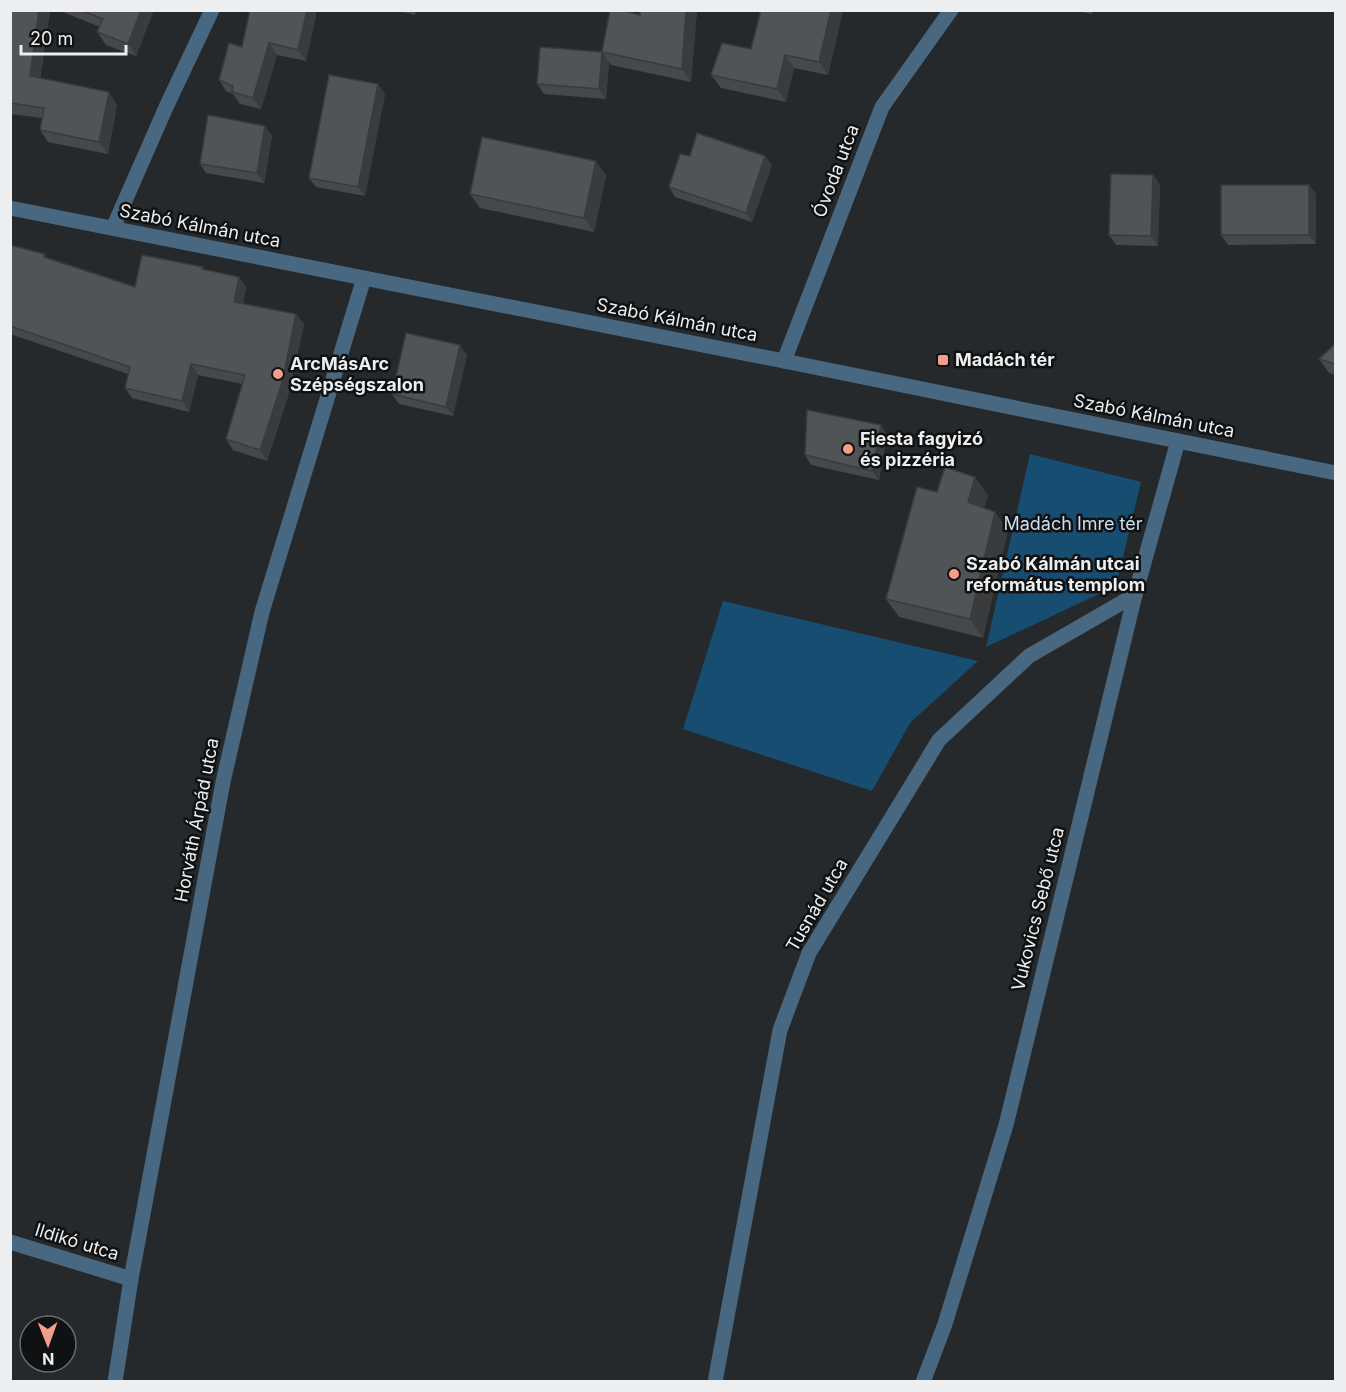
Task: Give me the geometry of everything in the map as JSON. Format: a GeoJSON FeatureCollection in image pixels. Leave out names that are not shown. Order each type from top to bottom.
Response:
{"type":"FeatureCollection","features":[{"type":"Feature","properties":{"kind":"street"},"geometry":{"type":"LineString","coordinates":[[113,228],[212,10]]}},
{"type":"Feature","properties":{"kind":"street","name":"Óvoda utca"},"geometry":{"type":"LineString","coordinates":[[784,361],[882,106],[951,10]]}},
{"type":"Feature","properties":{"kind":"street","name":"Szabó Kálmán utca"},"geometry":{"type":"LineString","coordinates":[[10,208],[1335,473]]}},
{"type":"Feature","properties":{"kind":"street","name":"Horváth Árpád utca"},"geometry":{"type":"LineString","coordinates":[[115,1382],[131,1279],[223,782],[259,624],[364,278]]}},
{"type":"Feature","properties":{"kind":"street","name":"Vukovics Sebő utca"},"geometry":{"type":"LineString","coordinates":[[923,1382],[945,1324],[1006,1125],[1135,595],[1178,441]]}},
{"type":"Feature","properties":{"kind":"street","name":"Tusnád utca"},"geometry":{"type":"LineString","coordinates":[[715,1382],[780,1030],[809,953],[939,741],[1029,656],[1135,595]]}},
{"type":"Feature","properties":{"kind":"street","name":"Ildikó utca"},"geometry":{"type":"LineString","coordinates":[[10,1242],[131,1279]]}},
{"type":"Feature","properties":{"kind":"green space","name":"Madách Imre tér"},"geometry":{"type":"Polygon","coordinates":[[[1030,454],[1141,482],[1116,586],[986,647],[1030,454]]]}},
{"type":"Feature","properties":{"kind":"green space"},"geometry":{"type":"Polygon","coordinates":[[[723,601],[978,661],[910,723],[872,791],[683,729],[723,601]]]}},
{"type":"Feature","properties":{"kind":"building"},"geometry":{"type":"Polygon","coordinates":[[[10,10],[39,10],[30,76],[109,92],[99,142],[40,130],[44,108],[10,103],[10,10]]]}},
{"type":"Feature","properties":{"kind":"building"},"geometry":{"type":"Polygon","coordinates":[[[81,10],[141,10],[128,44],[97,32],[103,19],[81,10]]]}},
{"type":"Feature","properties":{"kind":"building"},"geometry":{"type":"Polygon","coordinates":[[[250,10],[307,10],[298,50],[269,43],[253,98],[232,92],[233,86],[219,80],[229,43],[242,47],[250,10]]]}},
{"type":"Feature","properties":{"kind":"building"},"geometry":{"type":"Polygon","coordinates":[[[610,10],[640,15],[640,10],[686,10],[682,69],[602,52],[610,10]]]}},
{"type":"Feature","properties":{"kind":"building"},"geometry":{"type":"Polygon","coordinates":[[[761,10],[831,10],[819,62],[785,55],[777,89],[711,75],[722,43],[751,49],[761,10]]]}},
{"type":"Feature","properties":{"kind":"building"},"geometry":{"type":"Polygon","coordinates":[[[540,47],[602,52],[599,89],[537,84],[540,47]]]}},
{"type":"Feature","properties":{"kind":"building"},"geometry":{"type":"Polygon","coordinates":[[[329,75],[378,84],[358,187],[309,178],[329,75]]]}},
{"type":"Feature","properties":{"kind":"building"},"geometry":{"type":"Polygon","coordinates":[[[208,115],[265,126],[257,173],[200,164],[208,115]]]}},
{"type":"Feature","properties":{"kind":"building"},"geometry":{"type":"Polygon","coordinates":[[[697,133],[765,156],[746,213],[669,187],[680,154],[690,156],[697,133]]]}},
{"type":"Feature","properties":{"kind":"building"},"geometry":{"type":"Polygon","coordinates":[[[482,137],[596,161],[584,218],[470,194],[482,137]]]}},
{"type":"Feature","properties":{"kind":"building"},"geometry":{"type":"Polygon","coordinates":[[[1111,174],[1153,175],[1151,236],[1109,235],[1111,174]]]}},
{"type":"Feature","properties":{"kind":"building"},"geometry":{"type":"Polygon","coordinates":[[[1221,185],[1309,185],[1309,235],[1221,235],[1221,185]]]}},
{"type":"Feature","properties":{"kind":"building"},"geometry":{"type":"Polygon","coordinates":[[[10,245],[45,254],[44,257],[135,287],[142,255],[203,267],[202,269],[239,277],[234,302],[296,314],[282,383],[260,450],[226,439],[245,375],[191,364],[182,401],[125,388],[130,367],[10,326],[10,245]]]}},
{"type":"Feature","properties":{"kind":"building"},"geometry":{"type":"Polygon","coordinates":[[[406,333],[460,345],[446,407],[392,394],[406,333]]]}},
{"type":"Feature","properties":{"kind":"building"},"geometry":{"type":"Polygon","coordinates":[[[1335,344],[1335,364],[1319,359],[1335,344]]]}},
{"type":"Feature","properties":{"kind":"building","name":"Fiesta fagyizó és pizzéria"},"geometry":{"type":"Polygon","coordinates":[[[807,410],[881,425],[872,471],[805,455],[807,410]]]}},
{"type":"Feature","properties":{"kind":"building","name":"Szabó Kálmán utcai református templom"},"geometry":{"type":"Polygon","coordinates":[[[945,467],[975,477],[968,502],[995,512],[970,619],[886,599],[917,487],[937,492],[945,467]]]}},
{"type":"Feature","properties":{"kind":"place","name":"Madách tér"},"geometry":{"type":"Point","coordinates":[943,360]}},
{"type":"Feature","properties":{"kind":"place","name":"ArcMásArc Szépségszalon"},"geometry":{"type":"Point","coordinates":[278,374]}},
{"type":"Feature","properties":{"kind":"place","name":"Fiesta fagyizó és pizzéria"},"geometry":{"type":"Point","coordinates":[848,449]}},
{"type":"Feature","properties":{"kind":"place","name":"Szabó Kálmán utcai református templom"},"geometry":{"type":"Point","coordinates":[954,574]}}]}
